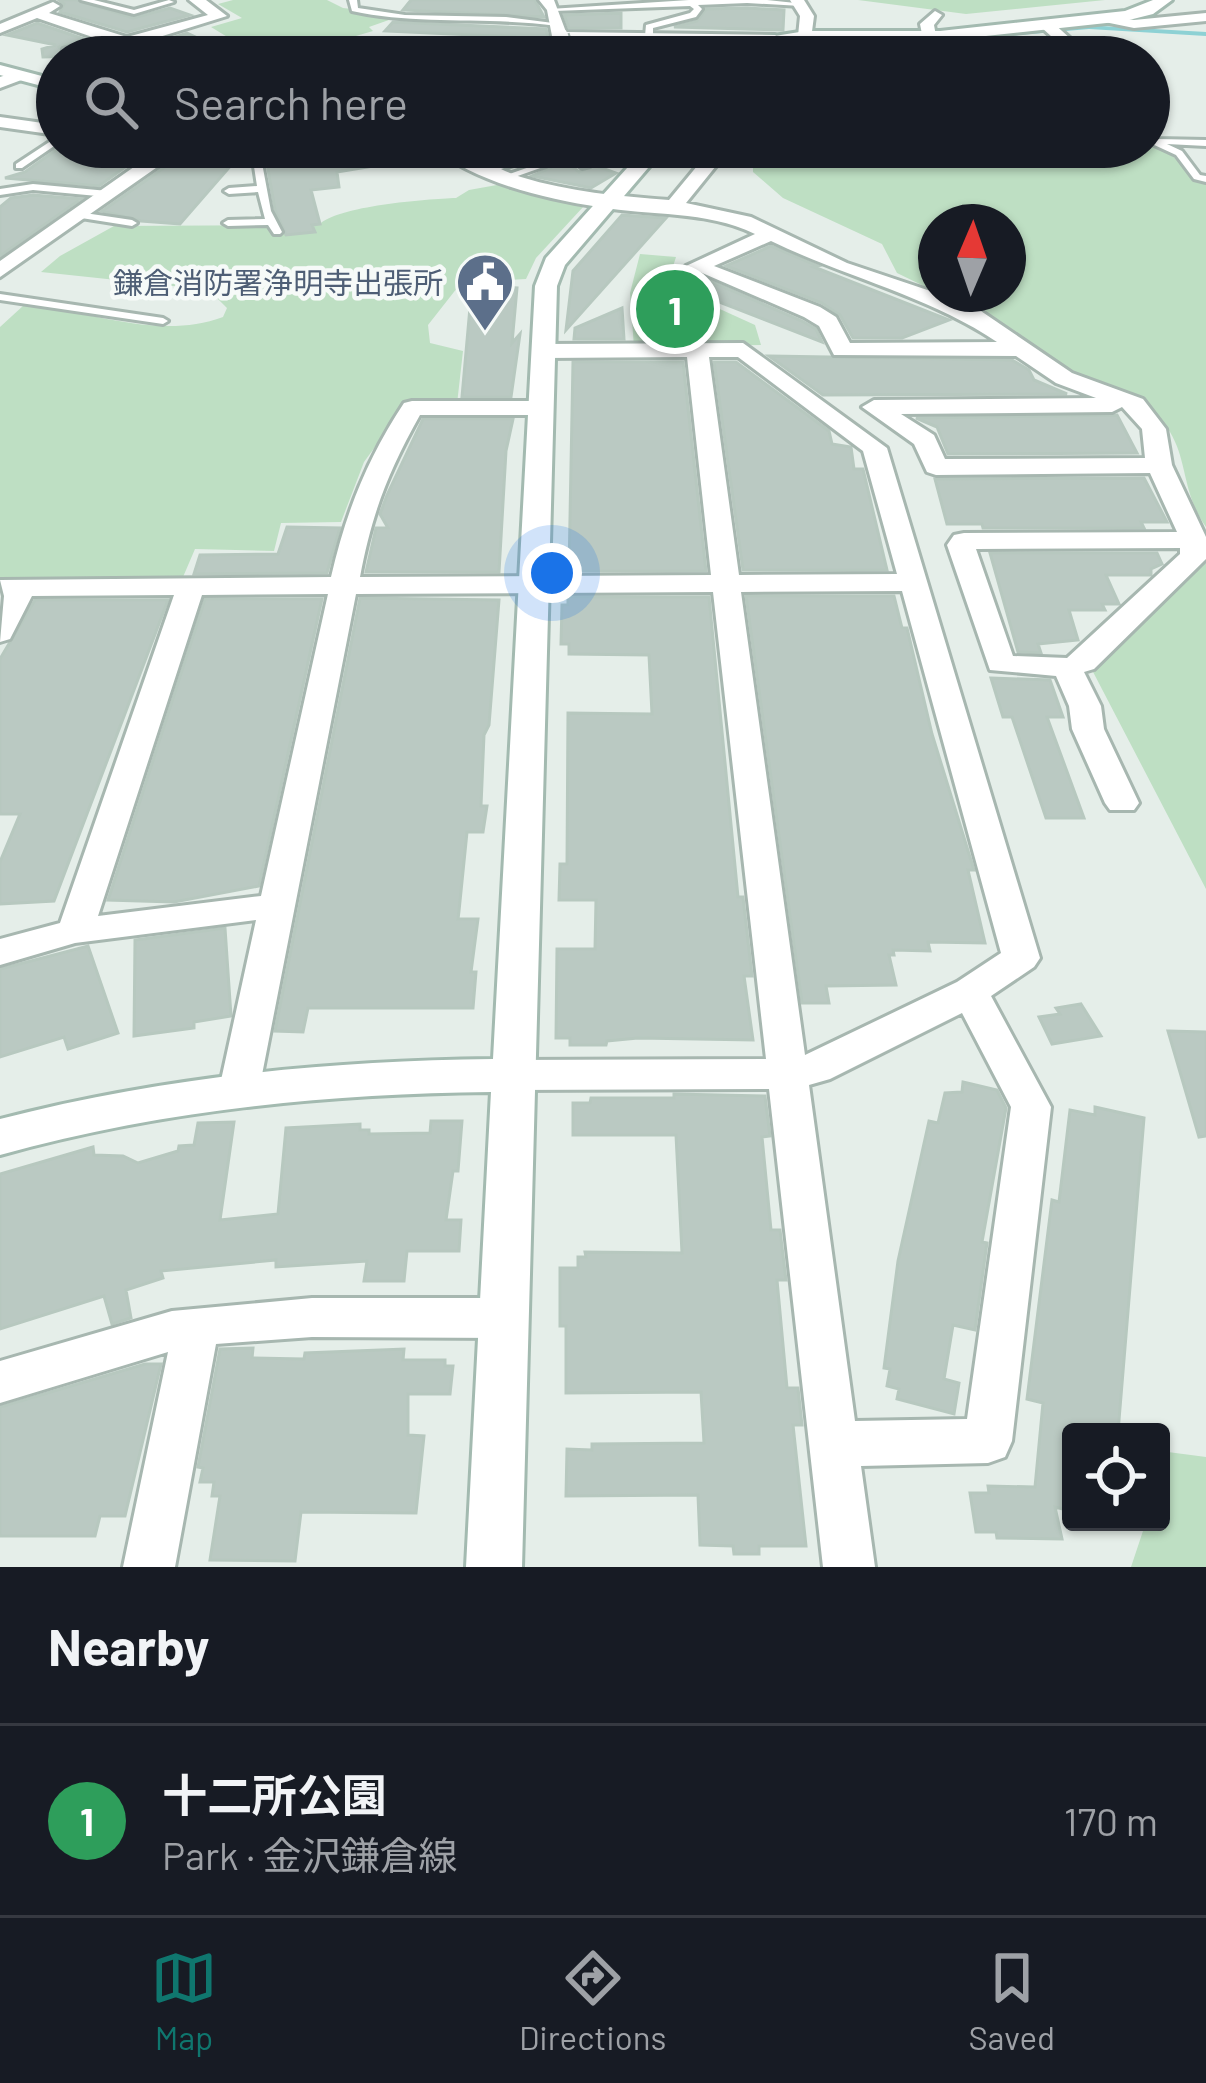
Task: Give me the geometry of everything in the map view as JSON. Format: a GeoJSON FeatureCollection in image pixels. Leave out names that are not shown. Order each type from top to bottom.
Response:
{"type":"FeatureCollection","features":[{"type":"Feature","properties":{"kind":"street"},"geometry":{"type":"LineString","coordinates":[[0,29],[74,0]]}},
{"type":"Feature","properties":{"kind":"street"},"geometry":{"type":"LineString","coordinates":[[133,36],[220,16],[196,0]]}},
{"type":"Feature","properties":{"kind":"street"},"geometry":{"type":"LineString","coordinates":[[799,2],[807,16],[806,36],[934,36],[1140,13],[1164,0]]}},
{"type":"Feature","properties":{"kind":"street"},"geometry":{"type":"LineString","coordinates":[[34,13],[110,36]]}},
{"type":"Feature","properties":{"kind":"street"},"geometry":{"type":"LineString","coordinates":[[934,36],[928,24],[935,15]]}},
{"type":"Feature","properties":{"kind":"street"},"geometry":{"type":"LineString","coordinates":[[1096,19],[1134,24],[1206,17]]}},
{"type":"Feature","properties":{"kind":"street"},"geometry":{"type":"LineString","coordinates":[[1046,24],[1057,36]]}},
{"type":"Feature","properties":{"kind":"street"},"geometry":{"type":"LineString","coordinates":[[558,28],[649,36]]}},
{"type":"Feature","properties":{"kind":"street"},"geometry":{"type":"LineString","coordinates":[[558,28],[599,36]]}},
{"type":"Feature","properties":{"kind":"street"},"geometry":{"type":"LineString","coordinates":[[5,78],[36,81]]}},
{"type":"Feature","properties":{"kind":"street"},"geometry":{"type":"LineString","coordinates":[[0,122],[36,127]]}},
{"type":"Feature","properties":{"kind":"street"},"geometry":{"type":"LineString","coordinates":[[0,271],[108,194],[135,168]]}},
{"type":"Feature","properties":{"kind":"street"},"geometry":{"type":"LineString","coordinates":[[486,168],[606,202],[710,212],[771,234],[840,267],[964,310],[1064,378],[1135,404],[1154,429],[1159,465],[1194,540],[1194,556],[1083,663],[1067,668],[1001,664],[961,544],[1194,540]]}},
{"type":"Feature","properties":{"kind":"street"},"geometry":{"type":"LineString","coordinates":[[494,1567],[549,274],[637,168]]}},
{"type":"Feature","properties":{"kind":"street"},"geometry":{"type":"LineString","coordinates":[[674,206],[705,168]]}},
{"type":"Feature","properties":{"kind":"street"},"geometry":{"type":"LineString","coordinates":[[771,234],[696,266],[812,311],[828,322],[842,350],[1019,349]]}},
{"type":"Feature","properties":{"kind":"street"},"geometry":{"type":"LineString","coordinates":[[0,240],[34,243]]}},
{"type":"Feature","properties":{"kind":"street"},"geometry":{"type":"LineString","coordinates":[[697,350],[849,1567]]}},
{"type":"Feature","properties":{"kind":"street"},"geometry":{"type":"LineString","coordinates":[[0,1137],[158,1097],[239,1085],[373,1076],[816,1069],[970,992],[1022,958],[875,448],[743,350],[544,352]]}},
{"type":"Feature","properties":{"kind":"street"},"geometry":{"type":"LineString","coordinates":[[1135,404],[874,407],[925,440],[936,467],[1159,465]]}},
{"type":"Feature","properties":{"kind":"street"},"geometry":{"type":"LineString","coordinates":[[239,1085],[358,517],[374,473],[412,408],[541,408]]}},
{"type":"Feature","properties":{"kind":"street"},"geometry":{"type":"LineString","coordinates":[[0,633],[11,588],[915,582]]}},
{"type":"Feature","properties":{"kind":"street"},"geometry":{"type":"LineString","coordinates":[[75,931],[191,587]]}},
{"type":"Feature","properties":{"kind":"street"},"geometry":{"type":"LineString","coordinates":[[1067,668],[1122,803]]}},
{"type":"Feature","properties":{"kind":"street"},"geometry":{"type":"LineString","coordinates":[[0,952],[75,931],[275,906]]}},
{"type":"Feature","properties":{"kind":"street"},"geometry":{"type":"LineString","coordinates":[[835,1444],[988,1442],[1031,1107],[970,992]]}},
{"type":"Feature","properties":{"kind":"street"},"geometry":{"type":"LineString","coordinates":[[0,1382],[104,1347],[196,1328],[261,1320],[505,1318]]}},
{"type":"Feature","properties":{"kind":"street"},"geometry":{"type":"LineString","coordinates":[[149,1567],[196,1328]]}},
{"type":"Feature","properties":{"kind":"lane"},"geometry":{"type":"LineString","coordinates":[[85,0],[134,12],[170,2]]}},
{"type":"Feature","properties":{"kind":"lane"},"geometry":{"type":"LineString","coordinates":[[353,0],[355,9],[386,15],[507,17],[558,28],[602,3],[799,2]]}},
{"type":"Feature","properties":{"kind":"lane"},"geometry":{"type":"LineString","coordinates":[[108,5],[122,2]]}},
{"type":"Feature","properties":{"kind":"lane"},"geometry":{"type":"LineString","coordinates":[[649,36],[649,27],[693,15],[698,9],[690,2]]}},
{"type":"Feature","properties":{"kind":"lane"},"geometry":{"type":"LineString","coordinates":[[1170,138],[1206,143]]}},
{"type":"Feature","properties":{"kind":"lane"},"geometry":{"type":"LineString","coordinates":[[1170,147],[1197,177],[1206,179]]}},
{"type":"Feature","properties":{"kind":"lane"},"geometry":{"type":"LineString","coordinates":[[19,166],[36,154]]}},
{"type":"Feature","properties":{"kind":"lane"},"geometry":{"type":"LineString","coordinates":[[227,223],[274,227],[258,168]]}},
{"type":"Feature","properties":{"kind":"lane"},"geometry":{"type":"LineString","coordinates":[[498,174],[512,168]]}},
{"type":"Feature","properties":{"kind":"lane"},"geometry":{"type":"LineString","coordinates":[[498,174],[530,168]]}},
{"type":"Feature","properties":{"kind":"lane"},"geometry":{"type":"LineString","coordinates":[[0,192],[33,187],[108,194]]}},
{"type":"Feature","properties":{"kind":"lane"},"geometry":{"type":"LineString","coordinates":[[229,190],[262,189]]}},
{"type":"Feature","properties":{"kind":"lane"},"geometry":{"type":"LineString","coordinates":[[78,215],[132,224]]}},
{"type":"Feature","properties":{"kind":"lane"},"geometry":{"type":"LineString","coordinates":[[0,297],[163,321]]}},
{"type":"Feature","properties":{"kind":"green space"},"geometry":{"type":"Polygon","coordinates":[[[327,0],[343,8],[403,15],[356,36],[226,36],[211,27],[242,18],[218,4],[327,0]]]}},
{"type":"Feature","properties":{"kind":"green space"},"geometry":{"type":"Polygon","coordinates":[[[858,0],[1105,0],[966,14],[858,0]]]}},
{"type":"Feature","properties":{"kind":"green space"},"geometry":{"type":"Polygon","coordinates":[[[1170,154],[1206,182],[1206,527],[1193,502],[1176,443],[1150,408],[1129,394],[1078,375],[978,312],[1026,312],[1026,204],[918,204],[918,283],[897,273],[882,244],[783,198],[753,168],[1170,168],[1170,154]]]}},
{"type":"Feature","properties":{"kind":"green space"},"geometry":{"type":"Polygon","coordinates":[[[508,183],[584,206],[536,258],[526,279],[461,283],[428,325],[430,343],[463,351],[457,404],[407,403],[364,462],[341,522],[281,523],[274,551],[195,549],[183,577],[0,577],[0,327],[24,305],[174,326],[223,317],[227,308],[217,298],[196,295],[192,288],[41,272],[60,256],[114,226],[319,225],[362,208],[456,198],[469,190],[508,183]]]}},
{"type":"Feature","properties":{"kind":"green space"},"geometry":{"type":"Polygon","coordinates":[[[640,254],[676,257],[667,285],[755,325],[761,345],[634,347],[630,293],[640,254]]]}},
{"type":"Feature","properties":{"kind":"green space"},"geometry":{"type":"Polygon","coordinates":[[[1206,563],[1206,889],[1091,668],[1206,563]]]}},
{"type":"Feature","properties":{"kind":"green space"},"geometry":{"type":"Polygon","coordinates":[[[1170,1452],[1206,1457],[1206,1567],[1131,1567],[1143,1531],[1170,1531],[1170,1452]]]}},
{"type":"Feature","properties":{"kind":"water"},"geometry":{"type":"Polygon","coordinates":[[[1084,25],[1206,32],[1206,36],[1089,29],[972,36],[1084,25]]]}},
{"type":"Feature","properties":{"kind":"building"},"geometry":{"type":"Polygon","coordinates":[[[59,0],[77,0],[133,18],[170,8],[190,15],[127,32],[60,12],[64,4],[59,0]]]}},
{"type":"Feature","properties":{"kind":"building"},"geometry":{"type":"Polygon","coordinates":[[[411,0],[535,0],[544,17],[403,10],[411,0]]]}},
{"type":"Feature","properties":{"kind":"building"},"geometry":{"type":"Polygon","coordinates":[[[706,9],[784,10],[783,30],[674,27],[697,21],[706,9]]]}},
{"type":"Feature","properties":{"kind":"building"},"geometry":{"type":"Polygon","coordinates":[[[621,13],[621,28],[569,28],[564,15],[621,13]]]}},
{"type":"Feature","properties":{"kind":"building"},"geometry":{"type":"Polygon","coordinates":[[[393,22],[546,29],[548,36],[494,36],[385,31],[393,22]]]}},
{"type":"Feature","properties":{"kind":"building"},"geometry":{"type":"Polygon","coordinates":[[[37,23],[75,36],[36,36],[36,41],[7,35],[37,23]]]}},
{"type":"Feature","properties":{"kind":"building"},"geometry":{"type":"Polygon","coordinates":[[[36,164],[36,168],[124,168],[99,186],[5,178],[36,164]]]}},
{"type":"Feature","properties":{"kind":"building"},"geometry":{"type":"Polygon","coordinates":[[[164,168],[229,168],[180,224],[102,211],[164,168]]]}},
{"type":"Feature","properties":{"kind":"building"},"geometry":{"type":"Polygon","coordinates":[[[268,168],[361,168],[337,172],[339,187],[311,190],[320,224],[312,225],[315,232],[286,235],[275,210],[268,168]]]}},
{"type":"Feature","properties":{"kind":"building"},"geometry":{"type":"Polygon","coordinates":[[[550,168],[579,172],[602,168],[616,173],[591,188],[532,176],[550,168]]]}},
{"type":"Feature","properties":{"kind":"building"},"geometry":{"type":"Polygon","coordinates":[[[11,198],[81,199],[0,256],[0,207],[11,198]]]}},
{"type":"Feature","properties":{"kind":"building"},"geometry":{"type":"Polygon","coordinates":[[[622,215],[666,218],[566,330],[573,271],[622,215]]]}},
{"type":"Feature","properties":{"kind":"building"},"geometry":{"type":"Polygon","coordinates":[[[771,246],[918,308],[918,312],[949,320],[902,338],[853,338],[840,315],[822,303],[726,266],[771,246]]]}},
{"type":"Feature","properties":{"kind":"building"},"geometry":{"type":"Polygon","coordinates":[[[701,277],[802,321],[816,329],[822,342],[678,286],[701,277]]]}},
{"type":"Feature","properties":{"kind":"building"},"geometry":{"type":"Polygon","coordinates":[[[472,285],[517,288],[512,343],[520,334],[511,397],[462,397],[472,285]]]}},
{"type":"Feature","properties":{"kind":"building"},"geometry":{"type":"Polygon","coordinates":[[[622,308],[624,339],[574,339],[575,328],[622,308]]]}},
{"type":"Feature","properties":{"kind":"building"},"geometry":{"type":"Polygon","coordinates":[[[769,356],[1012,360],[1029,370],[1034,380],[1067,394],[823,395],[769,356]]]}},
{"type":"Feature","properties":{"kind":"building"},"geometry":{"type":"Polygon","coordinates":[[[573,362],[683,362],[706,571],[569,571],[573,362]]]}},
{"type":"Feature","properties":{"kind":"building"},"geometry":{"type":"Polygon","coordinates":[[[714,362],[736,362],[829,431],[832,444],[851,447],[854,469],[863,469],[887,570],[743,570],[714,362]]]}},
{"type":"Feature","properties":{"kind":"building"},"geometry":{"type":"Polygon","coordinates":[[[1117,415],[1137,453],[948,454],[937,427],[916,418],[1117,415]]]}},
{"type":"Feature","properties":{"kind":"building"},"geometry":{"type":"Polygon","coordinates":[[[423,419],[513,419],[506,451],[499,572],[366,572],[376,528],[388,528],[380,514],[387,495],[423,419]]]}},
{"type":"Feature","properties":{"kind":"building"},"geometry":{"type":"Polygon","coordinates":[[[1144,478],[1167,522],[1141,522],[1144,528],[947,524],[935,479],[1144,478]]]}},
{"type":"Feature","properties":{"kind":"building"},"geometry":{"type":"Polygon","coordinates":[[[287,527],[340,528],[327,573],[194,574],[200,555],[278,554],[287,527]]]}},
{"type":"Feature","properties":{"kind":"building"},"geometry":{"type":"Polygon","coordinates":[[[990,553],[1157,553],[1162,564],[1151,569],[1151,575],[1106,575],[1119,604],[1102,604],[1105,610],[1069,610],[1078,640],[1038,644],[1041,653],[1018,652],[990,553]]]}},
{"type":"Feature","properties":{"kind":"building"},"geometry":{"type":"Polygon","coordinates":[[[746,596],[894,596],[974,870],[968,870],[985,943],[928,942],[930,951],[893,950],[894,955],[889,955],[896,985],[826,986],[829,1003],[802,1003],[746,596]]]}},
{"type":"Feature","properties":{"kind":"building"},"geometry":{"type":"Polygon","coordinates":[[[568,597],[709,597],[738,897],[743,897],[752,976],[744,976],[753,1040],[638,1038],[607,1041],[606,1045],[570,1045],[570,1038],[556,1038],[557,949],[595,949],[596,900],[559,900],[560,864],[567,864],[568,713],[652,714],[649,655],[569,654],[569,644],[561,644],[562,605],[568,605],[568,597]]]}},
{"type":"Feature","properties":{"kind":"building"},"geometry":{"type":"Polygon","coordinates":[[[360,598],[499,600],[489,725],[484,735],[481,806],[487,806],[483,832],[467,832],[458,919],[478,919],[471,972],[476,972],[473,1008],[308,1008],[303,1032],[275,1031],[360,598]]]}},
{"type":"Feature","properties":{"kind":"building"},"geometry":{"type":"Polygon","coordinates":[[[205,599],[322,599],[259,886],[174,902],[108,900],[205,599]]]}},
{"type":"Feature","properties":{"kind":"building"},"geometry":{"type":"Polygon","coordinates":[[[35,600],[168,600],[54,901],[0,904],[0,862],[20,814],[0,814],[0,659],[35,600]]]}},
{"type":"Feature","properties":{"kind":"building"},"geometry":{"type":"Polygon","coordinates":[[[991,678],[1050,680],[1063,717],[1047,717],[1084,818],[1046,818],[1012,717],[1003,717],[991,678]]]}},
{"type":"Feature","properties":{"kind":"building"},"geometry":{"type":"Polygon","coordinates":[[[225,928],[231,1016],[194,1022],[194,1028],[134,1036],[135,940],[225,928]]]}},
{"type":"Feature","properties":{"kind":"building"},"geometry":{"type":"Polygon","coordinates":[[[88,946],[118,1033],[68,1049],[64,1037],[0,1057],[0,969],[88,946]]]}},
{"type":"Feature","properties":{"kind":"building"},"geometry":{"type":"Polygon","coordinates":[[[1081,1004],[1101,1036],[1052,1044],[1039,1017],[1081,1004]]]}},
{"type":"Feature","properties":{"kind":"building"},"geometry":{"type":"Polygon","coordinates":[[[1168,1031],[1206,1032],[1206,1136],[1199,1137],[1168,1031]]]}},
{"type":"Feature","properties":{"kind":"building"},"geometry":{"type":"Polygon","coordinates":[[[963,1082],[997,1090],[1006,1108],[982,1242],[987,1243],[975,1330],[953,1325],[944,1379],[959,1383],[954,1414],[897,1399],[899,1389],[887,1386],[890,1369],[884,1368],[898,1261],[929,1121],[938,1123],[945,1093],[962,1092],[963,1082]]]}},
{"type":"Feature","properties":{"kind":"building"},"geometry":{"type":"Polygon","coordinates":[[[674,1094],[765,1096],[770,1136],[762,1137],[771,1230],[780,1230],[786,1280],[777,1280],[787,1388],[798,1388],[802,1425],[793,1425],[806,1546],[759,1546],[759,1554],[734,1554],[733,1546],[700,1545],[698,1495],[566,1496],[567,1449],[592,1450],[592,1444],[704,1443],[701,1392],[566,1393],[566,1326],[560,1326],[560,1268],[578,1268],[578,1257],[586,1257],[585,1252],[682,1253],[676,1135],[573,1135],[573,1103],[590,1103],[591,1098],[674,1098],[674,1094]]]}},
{"type":"Feature","properties":{"kind":"building"},"geometry":{"type":"Polygon","coordinates":[[[1095,1107],[1144,1118],[1119,1423],[1062,1423],[1062,1509],[1055,1507],[1062,1539],[997,1538],[996,1532],[976,1532],[970,1493],[989,1493],[988,1486],[1035,1487],[1043,1403],[1027,1399],[1052,1200],[1059,1202],[1070,1110],[1095,1115],[1095,1107]]]}},
{"type":"Feature","properties":{"kind":"building"},"geometry":{"type":"Polygon","coordinates":[[[431,1121],[462,1121],[458,1171],[453,1171],[446,1220],[461,1220],[459,1251],[407,1251],[404,1281],[364,1281],[367,1261],[276,1267],[276,1260],[161,1271],[163,1278],[126,1290],[131,1318],[112,1324],[104,1296],[0,1329],[0,1174],[93,1147],[94,1155],[123,1156],[138,1163],[178,1151],[179,1146],[194,1145],[198,1123],[234,1122],[220,1220],[278,1214],[286,1128],[360,1124],[360,1130],[369,1130],[369,1134],[430,1133],[431,1121]]]}},
{"type":"Feature","properties":{"kind":"building"},"geometry":{"type":"Polygon","coordinates":[[[253,1348],[252,1358],[304,1359],[305,1353],[404,1349],[403,1360],[445,1360],[445,1366],[453,1366],[450,1394],[408,1394],[408,1435],[424,1436],[416,1513],[301,1512],[295,1561],[210,1560],[220,1496],[212,1496],[214,1482],[200,1482],[203,1468],[198,1467],[220,1349],[253,1348]]]}},
{"type":"Feature","properties":{"kind":"building"},"geometry":{"type":"Polygon","coordinates":[[[145,1364],[161,1364],[125,1516],[100,1516],[95,1536],[0,1536],[0,1407],[145,1364]]]}},
{"type":"Feature","properties":{"kind":"place","name":"十二所公園"},"geometry":{"type":"Point","coordinates":[675,309]}},
{"type":"Feature","properties":{"kind":"place","name":"鎌倉消防署浄明寺出張所"},"geometry":{"type":"Point","coordinates":[485,333]}}]}
